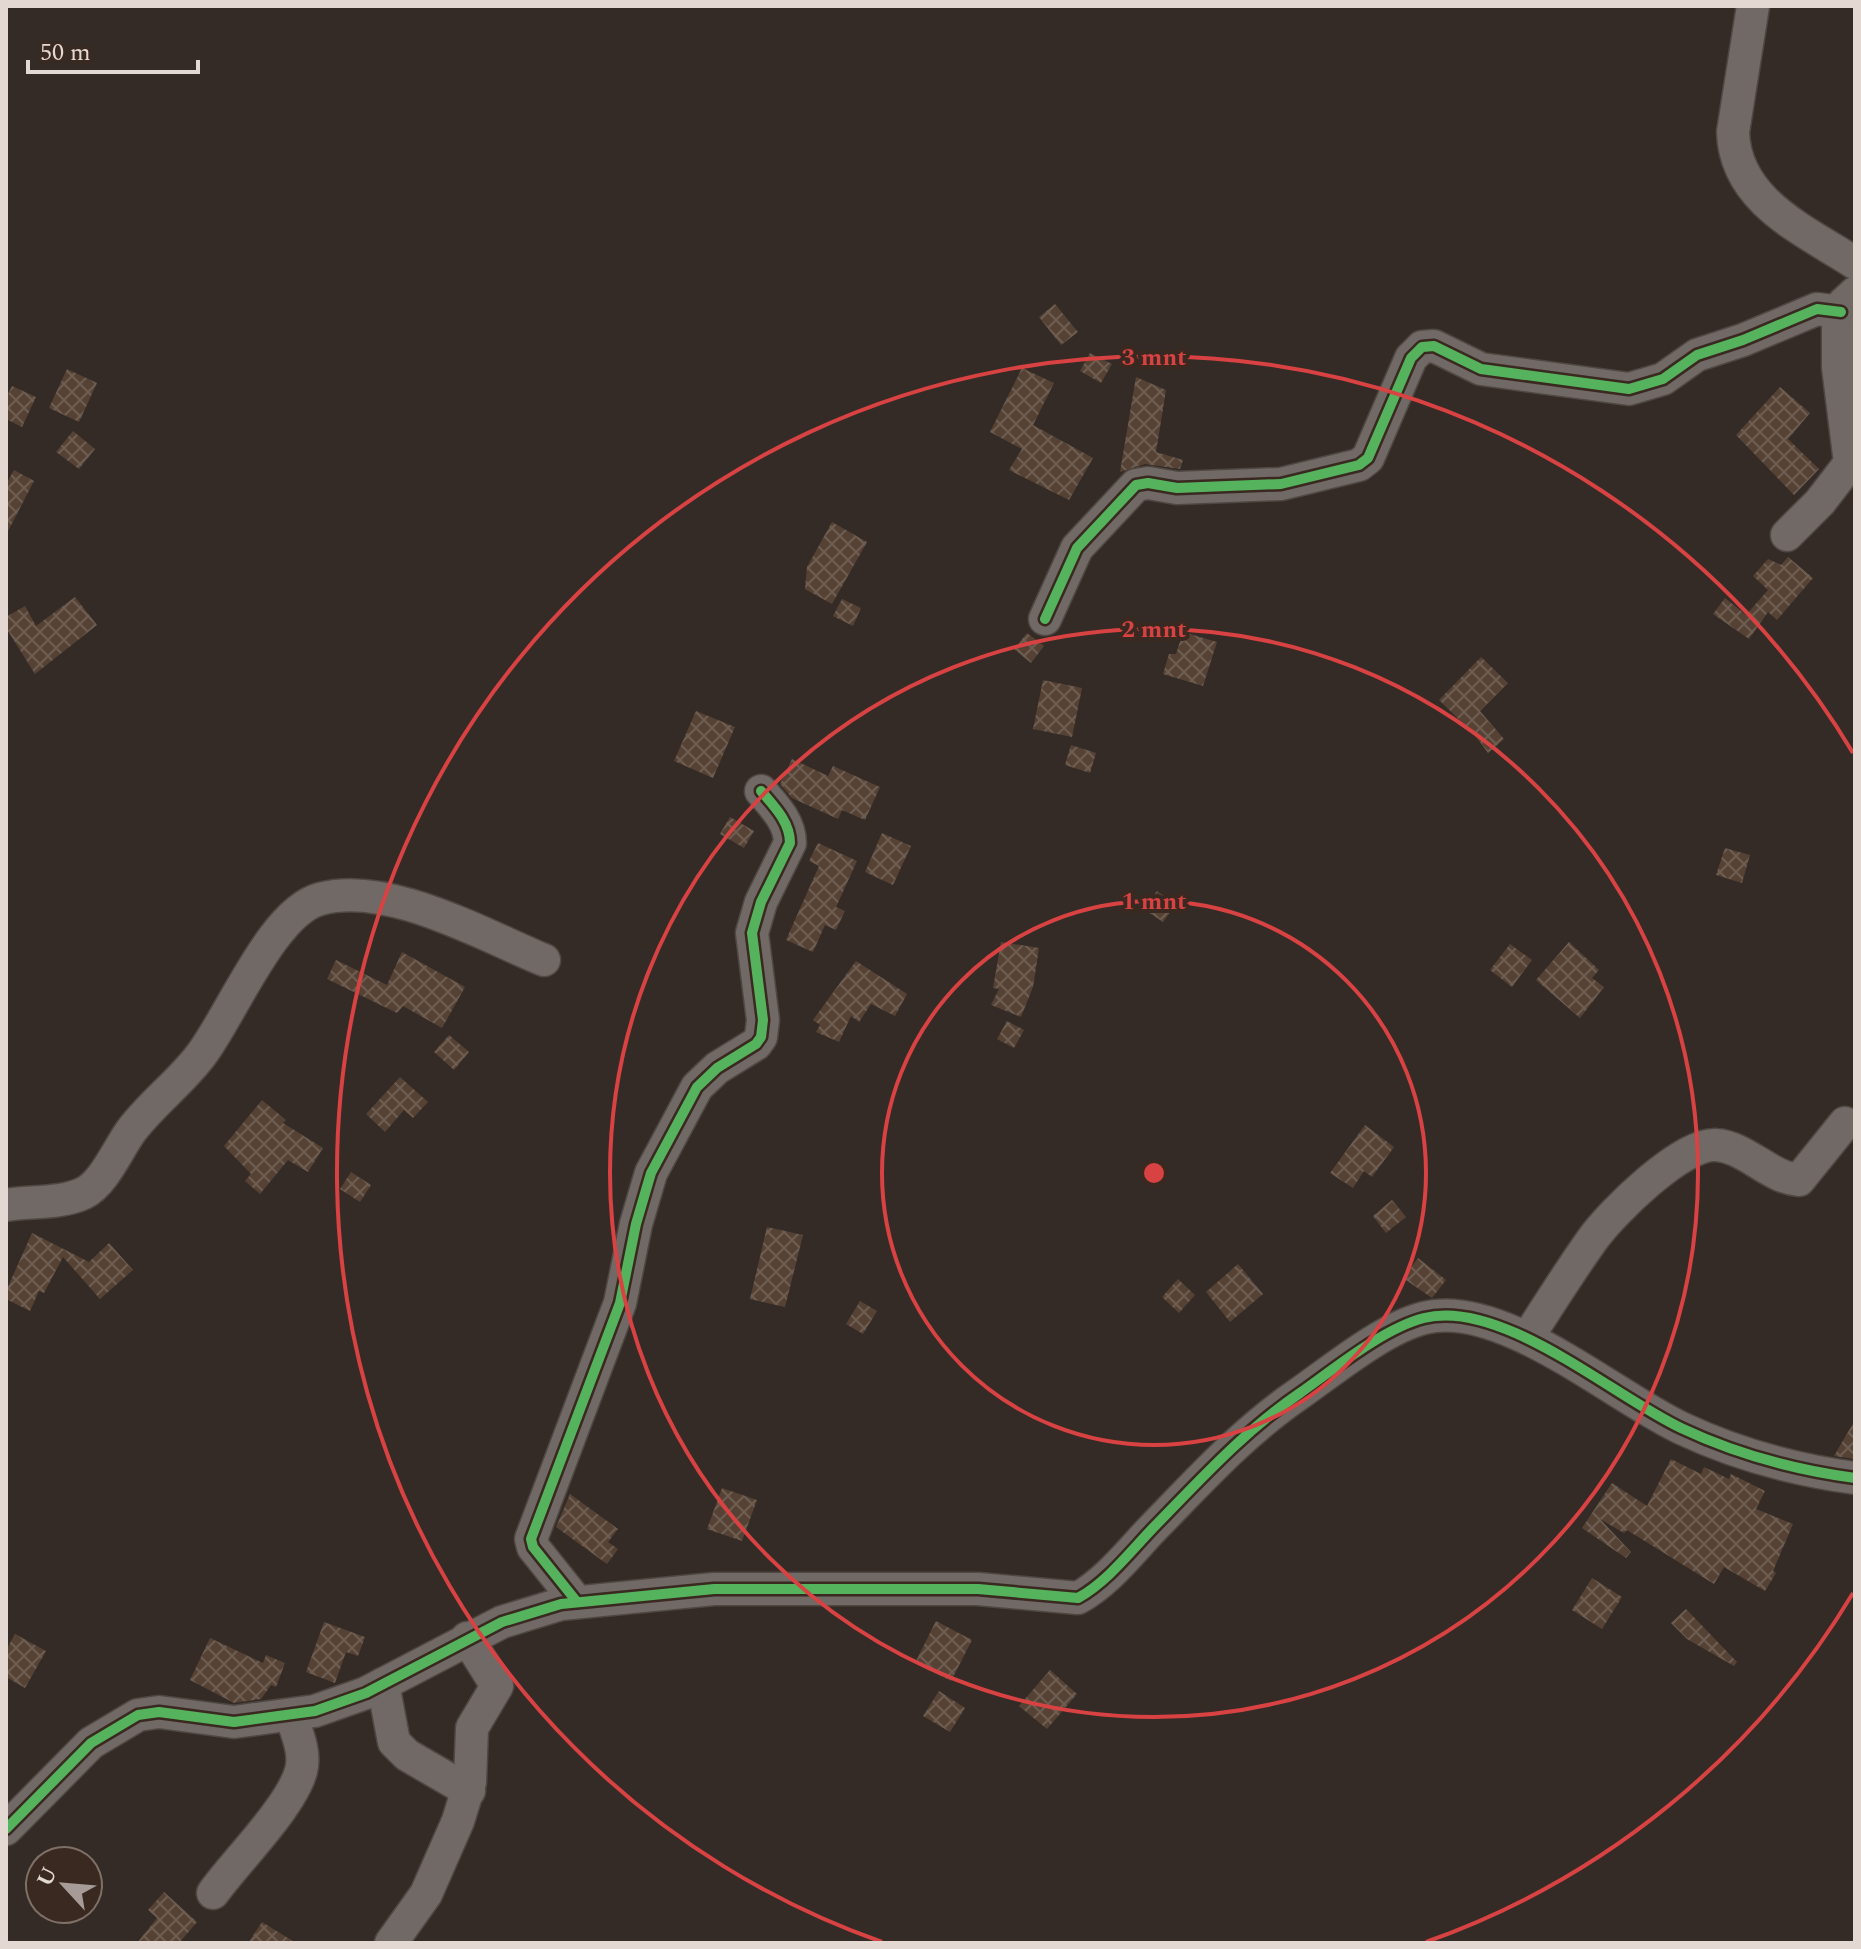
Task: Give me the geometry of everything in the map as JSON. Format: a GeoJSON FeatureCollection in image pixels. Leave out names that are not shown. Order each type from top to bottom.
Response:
{"type":"FeatureCollection","features":[{"type":"Feature","properties":{"kind":"street"},"geometry":{"type":"LineString","coordinates":[[1753,6],[1733,132],[1733,145],[1743,173],[1761,199],[1855,263]]}},
{"type":"Feature","properties":{"kind":"street"},"geometry":{"type":"LineString","coordinates":[[1045,619],[1084,537],[1098,528],[1136,485],[1148,483],[1188,488],[1281,484],[1359,465],[1368,458],[1411,358],[1422,347],[1434,346],[1481,369],[1629,389],[1663,379],[1697,355],[1743,340],[1817,309],[1848,303],[1838,367],[1852,464],[1787,535]]}},
{"type":"Feature","properties":{"kind":"street"},"geometry":{"type":"LineString","coordinates":[[577,1602],[533,1547],[531,1539],[620,1303],[636,1224],[651,1173],[703,1080],[756,1044],[761,1037],[763,1020],[752,933],[765,893],[790,843],[780,814],[761,791]]}},
{"type":"Feature","properties":{"kind":"street"},"geometry":{"type":"LineString","coordinates":[[6,1205],[61,1199],[90,1189],[139,1121],[201,1056],[261,956],[290,918],[319,899],[377,897],[432,913],[544,960]]}},
{"type":"Feature","properties":{"kind":"street"},"geometry":{"type":"LineString","coordinates":[[1528,1337],[1606,1222],[1671,1163],[1711,1144],[1725,1146],[1799,1180],[1845,1123]]}},
{"type":"Feature","properties":{"kind":"street"},"geometry":{"type":"LineString","coordinates":[[6,1829],[91,1743],[138,1715],[159,1712],[234,1722],[291,1716],[349,1700],[467,1638],[532,1611],[577,1602],[714,1589],[978,1589],[1078,1598],[1115,1568],[1256,1425],[1369,1347],[1408,1324],[1436,1316],[1468,1319],[1528,1337],[1657,1416],[1700,1437],[1772,1462],[1855,1478]]}},
{"type":"Feature","properties":{"kind":"street"},"geometry":{"type":"LineString","coordinates":[[391,1943],[426,1894],[469,1791],[472,1728],[497,1686],[467,1638]]}},
{"type":"Feature","properties":{"kind":"street"},"geometry":{"type":"LineString","coordinates":[[383,1684],[394,1742],[407,1755],[469,1791]]}},
{"type":"Feature","properties":{"kind":"street"},"geometry":{"type":"LineString","coordinates":[[213,1893],[284,1802],[301,1770],[298,1737],[291,1716]]}},
{"type":"Feature","properties":{"kind":"building"},"geometry":{"type":"Polygon","coordinates":[[[1055,304],[1078,332],[1061,345],[1039,317],[1055,304]]]}},
{"type":"Feature","properties":{"kind":"building"},"geometry":{"type":"Polygon","coordinates":[[[1090,353],[1112,364],[1101,383],[1080,371],[1090,353]]]}},
{"type":"Feature","properties":{"kind":"building"},"geometry":{"type":"Polygon","coordinates":[[[1022,368],[1054,383],[1033,425],[1093,458],[1069,500],[1009,470],[1022,449],[990,432],[1022,368]]]}},
{"type":"Feature","properties":{"kind":"building"},"geometry":{"type":"Polygon","coordinates":[[[67,369],[97,383],[79,422],[49,408],[67,369]]]}},
{"type":"Feature","properties":{"kind":"building"},"geometry":{"type":"Polygon","coordinates":[[[1136,377],[1166,390],[1156,452],[1183,460],[1180,469],[1145,464],[1120,472],[1136,377]]]}},
{"type":"Feature","properties":{"kind":"building"},"geometry":{"type":"Polygon","coordinates":[[[12,386],[36,397],[22,427],[6,419],[6,398],[12,386]]]}},
{"type":"Feature","properties":{"kind":"building"},"geometry":{"type":"Polygon","coordinates":[[[1780,387],[1810,413],[1788,439],[1819,469],[1794,495],[1736,435],[1780,387]]]}},
{"type":"Feature","properties":{"kind":"building"},"geometry":{"type":"Polygon","coordinates":[[[73,431],[95,449],[79,469],[56,452],[73,431]]]}},
{"type":"Feature","properties":{"kind":"building"},"geometry":{"type":"Polygon","coordinates":[[[14,470],[34,481],[6,535],[6,484],[14,470]]]}},
{"type":"Feature","properties":{"kind":"building"},"geometry":{"type":"Polygon","coordinates":[[[832,522],[867,542],[832,604],[805,589],[807,567],[832,522]]]}},
{"type":"Feature","properties":{"kind":"building"},"geometry":{"type":"Polygon","coordinates":[[[1788,557],[1813,578],[1777,620],[1768,612],[1749,639],[1713,614],[1725,598],[1746,615],[1768,590],[1753,576],[1768,559],[1781,565],[1788,557]]]}},
{"type":"Feature","properties":{"kind":"building"},"geometry":{"type":"Polygon","coordinates":[[[75,597],[97,625],[35,674],[6,628],[6,617],[25,606],[36,626],[75,597]]]}},
{"type":"Feature","properties":{"kind":"building"},"geometry":{"type":"Polygon","coordinates":[[[842,599],[861,608],[853,626],[833,616],[842,599]]]}},
{"type":"Feature","properties":{"kind":"building"},"geometry":{"type":"Polygon","coordinates":[[[1183,632],[1217,642],[1203,686],[1163,674],[1169,654],[1176,654],[1183,632]]]}},
{"type":"Feature","properties":{"kind":"building"},"geometry":{"type":"Polygon","coordinates":[[[1027,633],[1044,646],[1031,663],[1014,649],[1027,633]]]}},
{"type":"Feature","properties":{"kind":"building"},"geometry":{"type":"Polygon","coordinates":[[[1481,657],[1508,683],[1480,711],[1504,739],[1488,753],[1474,734],[1439,700],[1481,657]]]}},
{"type":"Feature","properties":{"kind":"building"},"geometry":{"type":"Polygon","coordinates":[[[1043,680],[1082,688],[1072,737],[1033,729],[1043,680]]]}},
{"type":"Feature","properties":{"kind":"building"},"geometry":{"type":"Polygon","coordinates":[[[696,711],[735,727],[713,778],[674,761],[696,711]]]}},
{"type":"Feature","properties":{"kind":"building"},"geometry":{"type":"Polygon","coordinates":[[[1071,745],[1096,753],[1090,773],[1065,765],[1071,745]]]}},
{"type":"Feature","properties":{"kind":"building"},"geometry":{"type":"Polygon","coordinates":[[[792,759],[828,776],[833,766],[880,787],[865,820],[842,810],[838,819],[792,798],[780,784],[792,759]]]}},
{"type":"Feature","properties":{"kind":"building"},"geometry":{"type":"Polygon","coordinates":[[[730,817],[754,831],[744,848],[720,834],[730,817]]]}},
{"type":"Feature","properties":{"kind":"building"},"geometry":{"type":"Polygon","coordinates":[[[882,833],[911,846],[893,885],[865,872],[882,833]]]}},
{"type":"Feature","properties":{"kind":"building"},"geometry":{"type":"Polygon","coordinates":[[[818,843],[857,861],[836,907],[845,911],[836,930],[825,925],[813,952],[786,940],[819,866],[809,861],[818,843]]]}},
{"type":"Feature","properties":{"kind":"building"},"geometry":{"type":"Polygon","coordinates":[[[1725,848],[1750,855],[1742,883],[1716,875],[1725,848]]]}},
{"type":"Feature","properties":{"kind":"building"},"geometry":{"type":"Polygon","coordinates":[[[1157,891],[1176,904],[1163,922],[1144,909],[1157,891]]]}},
{"type":"Feature","properties":{"kind":"building"},"geometry":{"type":"Polygon","coordinates":[[[1001,942],[1039,948],[1033,987],[1021,1017],[991,1005],[999,989],[993,988],[1001,942]]]}},
{"type":"Feature","properties":{"kind":"building"},"geometry":{"type":"Polygon","coordinates":[[[1569,942],[1599,970],[1592,978],[1604,987],[1580,1018],[1536,980],[1569,942]]]}},
{"type":"Feature","properties":{"kind":"building"},"geometry":{"type":"Polygon","coordinates":[[[1510,944],[1532,960],[1512,987],[1490,970],[1510,944]]]}},
{"type":"Feature","properties":{"kind":"building"},"geometry":{"type":"Polygon","coordinates":[[[402,952],[465,987],[442,1028],[403,1006],[397,1013],[327,979],[336,960],[387,985],[402,952]]]}},
{"type":"Feature","properties":{"kind":"building"},"geometry":{"type":"Polygon","coordinates":[[[856,961],[907,994],[895,1016],[871,1004],[859,1022],[851,1016],[839,1042],[816,1032],[820,1025],[813,1020],[856,961]]]}},
{"type":"Feature","properties":{"kind":"building"},"geometry":{"type":"Polygon","coordinates":[[[1007,1021],[1024,1030],[1014,1048],[997,1039],[1007,1021]]]}},
{"type":"Feature","properties":{"kind":"building"},"geometry":{"type":"Polygon","coordinates":[[[449,1035],[469,1052],[454,1070],[434,1052],[449,1035]]]}},
{"type":"Feature","properties":{"kind":"building"},"geometry":{"type":"Polygon","coordinates":[[[400,1077],[428,1102],[413,1118],[404,1110],[385,1132],[366,1114],[400,1077]]]}},
{"type":"Feature","properties":{"kind":"building"},"geometry":{"type":"Polygon","coordinates":[[[262,1100],[286,1120],[283,1123],[323,1148],[308,1172],[288,1160],[260,1194],[245,1181],[251,1174],[224,1146],[262,1100]]]}},
{"type":"Feature","properties":{"kind":"building"},"geometry":{"type":"Polygon","coordinates":[[[1365,1125],[1394,1147],[1372,1177],[1364,1171],[1353,1188],[1330,1173],[1365,1125]]]}},
{"type":"Feature","properties":{"kind":"building"},"geometry":{"type":"Polygon","coordinates":[[[351,1172],[371,1185],[360,1202],[340,1189],[351,1172]]]}},
{"type":"Feature","properties":{"kind":"building"},"geometry":{"type":"Polygon","coordinates":[[[1392,1200],[1406,1217],[1386,1233],[1373,1216],[1392,1200]]]}},
{"type":"Feature","properties":{"kind":"building"},"geometry":{"type":"Polygon","coordinates":[[[767,1227],[803,1235],[785,1307],[750,1299],[767,1227]]]}},
{"type":"Feature","properties":{"kind":"building"},"geometry":{"type":"Polygon","coordinates":[[[32,1233],[89,1262],[109,1243],[133,1270],[100,1299],[63,1257],[44,1293],[39,1291],[30,1311],[6,1299],[6,1291],[32,1233]]]}},
{"type":"Feature","properties":{"kind":"building"},"geometry":{"type":"Polygon","coordinates":[[[1418,1258],[1446,1280],[1432,1298],[1403,1278],[1418,1258]]]}},
{"type":"Feature","properties":{"kind":"building"},"geometry":{"type":"Polygon","coordinates":[[[1238,1264],[1263,1294],[1230,1322],[1206,1292],[1238,1264]]]}},
{"type":"Feature","properties":{"kind":"building"},"geometry":{"type":"Polygon","coordinates":[[[1178,1279],[1195,1295],[1179,1313],[1162,1297],[1178,1279]]]}},
{"type":"Feature","properties":{"kind":"building"},"geometry":{"type":"Polygon","coordinates":[[[860,1301],[877,1311],[863,1334],[846,1324],[860,1301]]]}},
{"type":"Feature","properties":{"kind":"building"},"geometry":{"type":"Polygon","coordinates":[[[1855,1420],[1855,1459],[1834,1456],[1855,1420]]]}},
{"type":"Feature","properties":{"kind":"building"},"geometry":{"type":"Polygon","coordinates":[[[1671,1459],[1701,1474],[1704,1467],[1729,1479],[1731,1474],[1765,1491],[1756,1509],[1793,1524],[1773,1571],[1776,1573],[1765,1591],[1724,1567],[1714,1584],[1627,1530],[1624,1533],[1600,1519],[1631,1552],[1626,1558],[1582,1528],[1612,1483],[1647,1506],[1671,1459]]]}},
{"type":"Feature","properties":{"kind":"building"},"geometry":{"type":"Polygon","coordinates":[[[722,1488],[757,1500],[742,1541],[707,1529],[722,1488]]]}},
{"type":"Feature","properties":{"kind":"building"},"geometry":{"type":"Polygon","coordinates":[[[570,1494],[618,1529],[608,1542],[618,1549],[607,1564],[556,1527],[570,1494]]]}},
{"type":"Feature","properties":{"kind":"building"},"geometry":{"type":"Polygon","coordinates":[[[1592,1578],[1622,1597],[1602,1629],[1572,1610],[1592,1578]]]}},
{"type":"Feature","properties":{"kind":"building"},"geometry":{"type":"Polygon","coordinates":[[[1686,1609],[1737,1662],[1734,1666],[1687,1639],[1671,1623],[1686,1609]]]}},
{"type":"Feature","properties":{"kind":"building"},"geometry":{"type":"Polygon","coordinates":[[[936,1621],[972,1640],[951,1681],[915,1663],[936,1621]]]}},
{"type":"Feature","properties":{"kind":"building"},"geometry":{"type":"Polygon","coordinates":[[[324,1622],[365,1637],[358,1656],[346,1652],[335,1683],[306,1672],[324,1622]]]}},
{"type":"Feature","properties":{"kind":"building"},"geometry":{"type":"Polygon","coordinates":[[[15,1634],[46,1651],[25,1688],[6,1677],[6,1650],[15,1634]]]}},
{"type":"Feature","properties":{"kind":"building"},"geometry":{"type":"Polygon","coordinates":[[[210,1638],[263,1663],[266,1655],[285,1663],[276,1687],[271,1685],[261,1699],[234,1703],[190,1680],[210,1638]]]}},
{"type":"Feature","properties":{"kind":"building"},"geometry":{"type":"Polygon","coordinates":[[[1050,1670],[1077,1694],[1047,1729],[1019,1706],[1050,1670]]]}},
{"type":"Feature","properties":{"kind":"building"},"geometry":{"type":"Polygon","coordinates":[[[939,1691],[965,1708],[950,1732],[923,1716],[939,1691]]]}},
{"type":"Feature","properties":{"kind":"building"},"geometry":{"type":"Polygon","coordinates":[[[164,1892],[197,1922],[179,1943],[137,1943],[157,1918],[148,1910],[164,1892]]]}},
{"type":"Feature","properties":{"kind":"building"},"geometry":{"type":"Polygon","coordinates":[[[262,1922],[296,1943],[248,1943],[262,1922]]]}},
{"type":"Feature","properties":{"kind":"cycle path"},"geometry":{"type":"LineString","coordinates":[[1045,619],[1077,548],[1136,485],[1148,483],[1177,488],[1281,484],[1359,465],[1368,458],[1411,358],[1422,347],[1434,346],[1481,369],[1629,389],[1663,379],[1697,355],[1743,340],[1817,309],[1841,312]]}},
{"type":"Feature","properties":{"kind":"cycle path"},"geometry":{"type":"LineString","coordinates":[[577,1602],[533,1547],[531,1539],[620,1303],[636,1224],[651,1173],[697,1087],[717,1068],[756,1044],[761,1037],[763,1020],[752,933],[761,902],[790,843],[784,821],[761,791]]}},
{"type":"Feature","properties":{"kind":"cycle path"},"geometry":{"type":"LineString","coordinates":[[6,1829],[91,1743],[138,1715],[159,1712],[234,1722],[315,1711],[366,1693],[502,1622],[561,1604],[714,1589],[978,1589],[1078,1598],[1108,1575],[1205,1474],[1260,1423],[1360,1350],[1424,1318],[1454,1316],[1487,1322],[1556,1354],[1681,1428],[1723,1446],[1766,1460],[1855,1478]]}}]}
